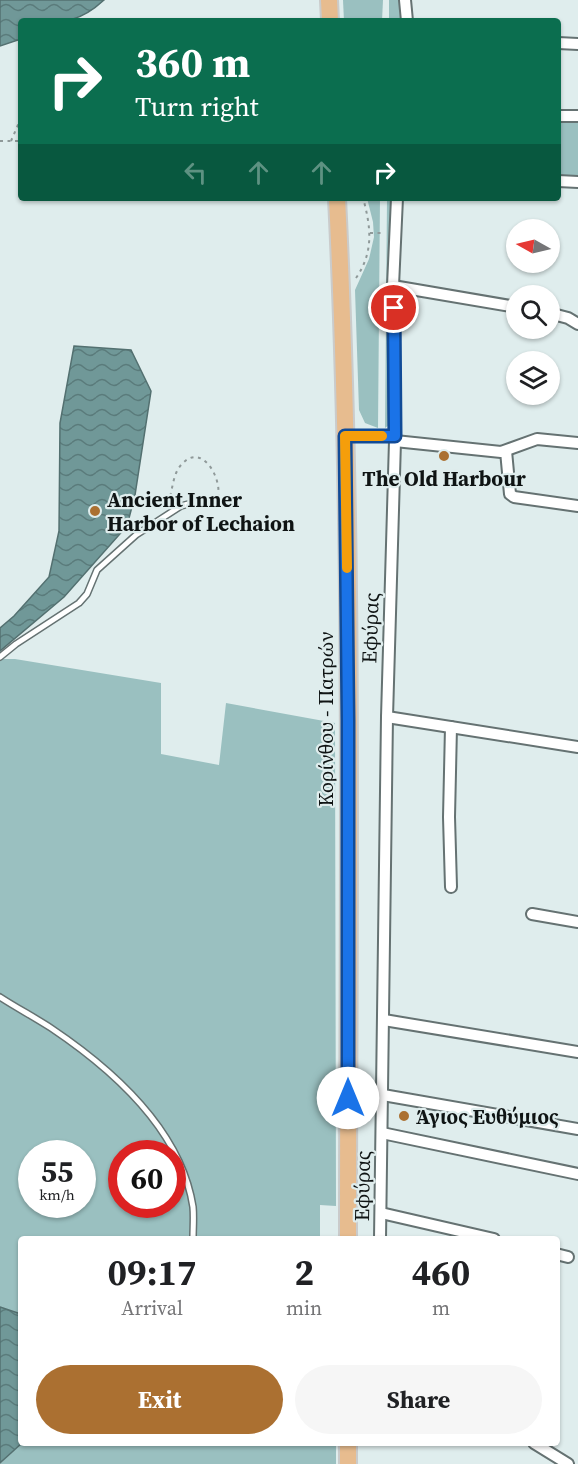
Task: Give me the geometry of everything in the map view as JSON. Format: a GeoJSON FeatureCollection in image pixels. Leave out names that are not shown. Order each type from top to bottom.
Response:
{"type":"FeatureCollection","features":[{"type":"Feature","properties":{"kind":"main road"},"geometry":{"type":"LineString","coordinates":[[329,0],[330,18]]}},
{"type":"Feature","properties":{"kind":"main road","name":"Κορίνθου - Πατρών"},"geometry":{"type":"LineString","coordinates":[[337,201],[345,436],[348,708],[348,1236]]}},
{"type":"Feature","properties":{"kind":"main road"},"geometry":{"type":"LineString","coordinates":[[348,1446],[348,1464]]}},
{"type":"Feature","properties":{"kind":"street"},"geometry":{"type":"LineString","coordinates":[[405,0],[407,18]]}},
{"type":"Feature","properties":{"kind":"street"},"geometry":{"type":"LineString","coordinates":[[561,43],[578,44]]}},
{"type":"Feature","properties":{"kind":"street"},"geometry":{"type":"LineString","coordinates":[[561,116],[578,116]]}},
{"type":"Feature","properties":{"kind":"street"},"geometry":{"type":"LineString","coordinates":[[561,182],[578,182]]}},
{"type":"Feature","properties":{"kind":"street","name":"Εφύρας"},"geometry":{"type":"LineString","coordinates":[[380,1236],[387,717],[395,439],[393,286],[397,201]]}},
{"type":"Feature","properties":{"kind":"street"},"geometry":{"type":"LineString","coordinates":[[393,286],[506,305]]}},
{"type":"Feature","properties":{"kind":"street"},"geometry":{"type":"LineString","coordinates":[[560,316],[575,320]]}},
{"type":"Feature","properties":{"kind":"street"},"geometry":{"type":"LineString","coordinates":[[345,436],[506,451],[537,439],[578,443]]}},
{"type":"Feature","properties":{"kind":"street"},"geometry":{"type":"LineString","coordinates":[[506,451],[510,494],[514,497],[578,506]]}},
{"type":"Feature","properties":{"kind":"street"},"geometry":{"type":"LineString","coordinates":[[387,717],[578,747]]}},
{"type":"Feature","properties":{"kind":"street"},"geometry":{"type":"LineString","coordinates":[[451,727],[449,817],[451,887]]}},
{"type":"Feature","properties":{"kind":"street"},"geometry":{"type":"LineString","coordinates":[[532,914],[578,922]]}},
{"type":"Feature","properties":{"kind":"street"},"geometry":{"type":"LineString","coordinates":[[384,1020],[578,1052]]}},
{"type":"Feature","properties":{"kind":"street"},"geometry":{"type":"LineString","coordinates":[[382,1095],[578,1130]]}},
{"type":"Feature","properties":{"kind":"street"},"geometry":{"type":"LineString","coordinates":[[382,1133],[578,1174]]}},
{"type":"Feature","properties":{"kind":"street"},"geometry":{"type":"LineString","coordinates":[[381,1213],[481,1236]]}},
{"type":"Feature","properties":{"kind":"street"},"geometry":{"type":"LineString","coordinates":[[539,1446],[568,1464]]}},
{"type":"Feature","properties":{"kind":"lane"},"geometry":{"type":"LineString","coordinates":[[0,657],[79,603],[87,594],[97,570],[136,535],[192,502],[216,505]]}},
{"type":"Feature","properties":{"kind":"lane"},"geometry":{"type":"LineString","coordinates":[[0,997],[75,1046],[139,1100],[159,1126],[182,1169],[192,1207],[194,1236]]}},
{"type":"Feature","properties":{"kind":"path"},"geometry":{"type":"LineString","coordinates":[[10,141],[18,124]]}},
{"type":"Feature","properties":{"kind":"path"},"geometry":{"type":"LineString","coordinates":[[0,141],[18,141]]}},
{"type":"Feature","properties":{"kind":"path"},"geometry":{"type":"LineString","coordinates":[[342,299],[361,271],[369,242],[370,225],[364,201]]}},
{"type":"Feature","properties":{"kind":"path"},"geometry":{"type":"LineString","coordinates":[[154,525],[165,509],[180,465],[187,459],[205,460],[213,468],[219,492],[216,505]]}},
{"type":"Feature","properties":{"kind":"shaded area"},"geometry":{"type":"Polygon","coordinates":[[[343,0],[383,0],[382,18],[344,18],[343,0]]]}},
{"type":"Feature","properties":{"kind":"shaded area"},"geometry":{"type":"Polygon","coordinates":[[[389,0],[399,0],[401,18],[389,18],[389,0]]]}},
{"type":"Feature","properties":{"kind":"shaded area"},"geometry":{"type":"Polygon","coordinates":[[[561,123],[578,123],[578,177],[561,177],[561,123]]]}},
{"type":"Feature","properties":{"kind":"shaded area"},"geometry":{"type":"Polygon","coordinates":[[[368,201],[380,201],[378,428],[365,423],[359,410],[355,290],[369,259],[374,237],[368,201]]]}},
{"type":"Feature","properties":{"kind":"shaded area"},"geometry":{"type":"Polygon","coordinates":[[[387,201],[392,201],[389,323],[391,417],[389,425],[385,428],[387,201]]]}},
{"type":"Feature","properties":{"kind":"shaded area"},"geometry":{"type":"Polygon","coordinates":[[[0,659],[15,659],[161,683],[161,754],[219,765],[226,703],[335,723],[336,1206],[320,1205],[320,1236],[18,1236],[18,1313],[0,1307],[0,659]]]}},
{"type":"Feature","properties":{"kind":"shaded area"},"geometry":{"type":"Polygon","coordinates":[[[19,1446],[336,1446],[336,1464],[0,1464],[19,1446]]]}},
{"type":"Feature","properties":{"kind":"water"},"geometry":{"type":"Polygon","coordinates":[[[0,0],[104,0],[94,9],[77,18],[18,18],[18,40],[0,46],[0,0]]]}},
{"type":"Feature","properties":{"kind":"water","name":"Ancient Inner Harbor of Lechaion"},"geometry":{"type":"Polygon","coordinates":[[[74,346],[131,350],[151,391],[135,495],[127,526],[64,597],[0,651],[0,628],[49,577],[59,531],[60,423],[74,346]]]}},
{"type":"Feature","properties":{"kind":"water"},"geometry":{"type":"Polygon","coordinates":[[[0,1307],[18,1313],[19,1446],[0,1463],[0,1307]]]}},
{"type":"Feature","properties":{"kind":"slow traffic"},"geometry":{"type":"LineString","coordinates":[[347,568],[345,436],[382,436]]}},
{"type":"Feature","properties":{"kind":"place","name":"The Old Harbour"},"geometry":{"type":"Point","coordinates":[444,456]}},
{"type":"Feature","properties":{"kind":"place","name":"Ancient Inner Harbor of Lechaion"},"geometry":{"type":"Point","coordinates":[95,511]}},
{"type":"Feature","properties":{"kind":"place","name":"Άγιος Ευθύμιος"},"geometry":{"type":"Point","coordinates":[404,1116]}},
{"type":"Feature","properties":{"kind":"route"},"geometry":{"type":"LineString","coordinates":[[348,1098],[345,436],[395,436],[394,308]]}}]}
